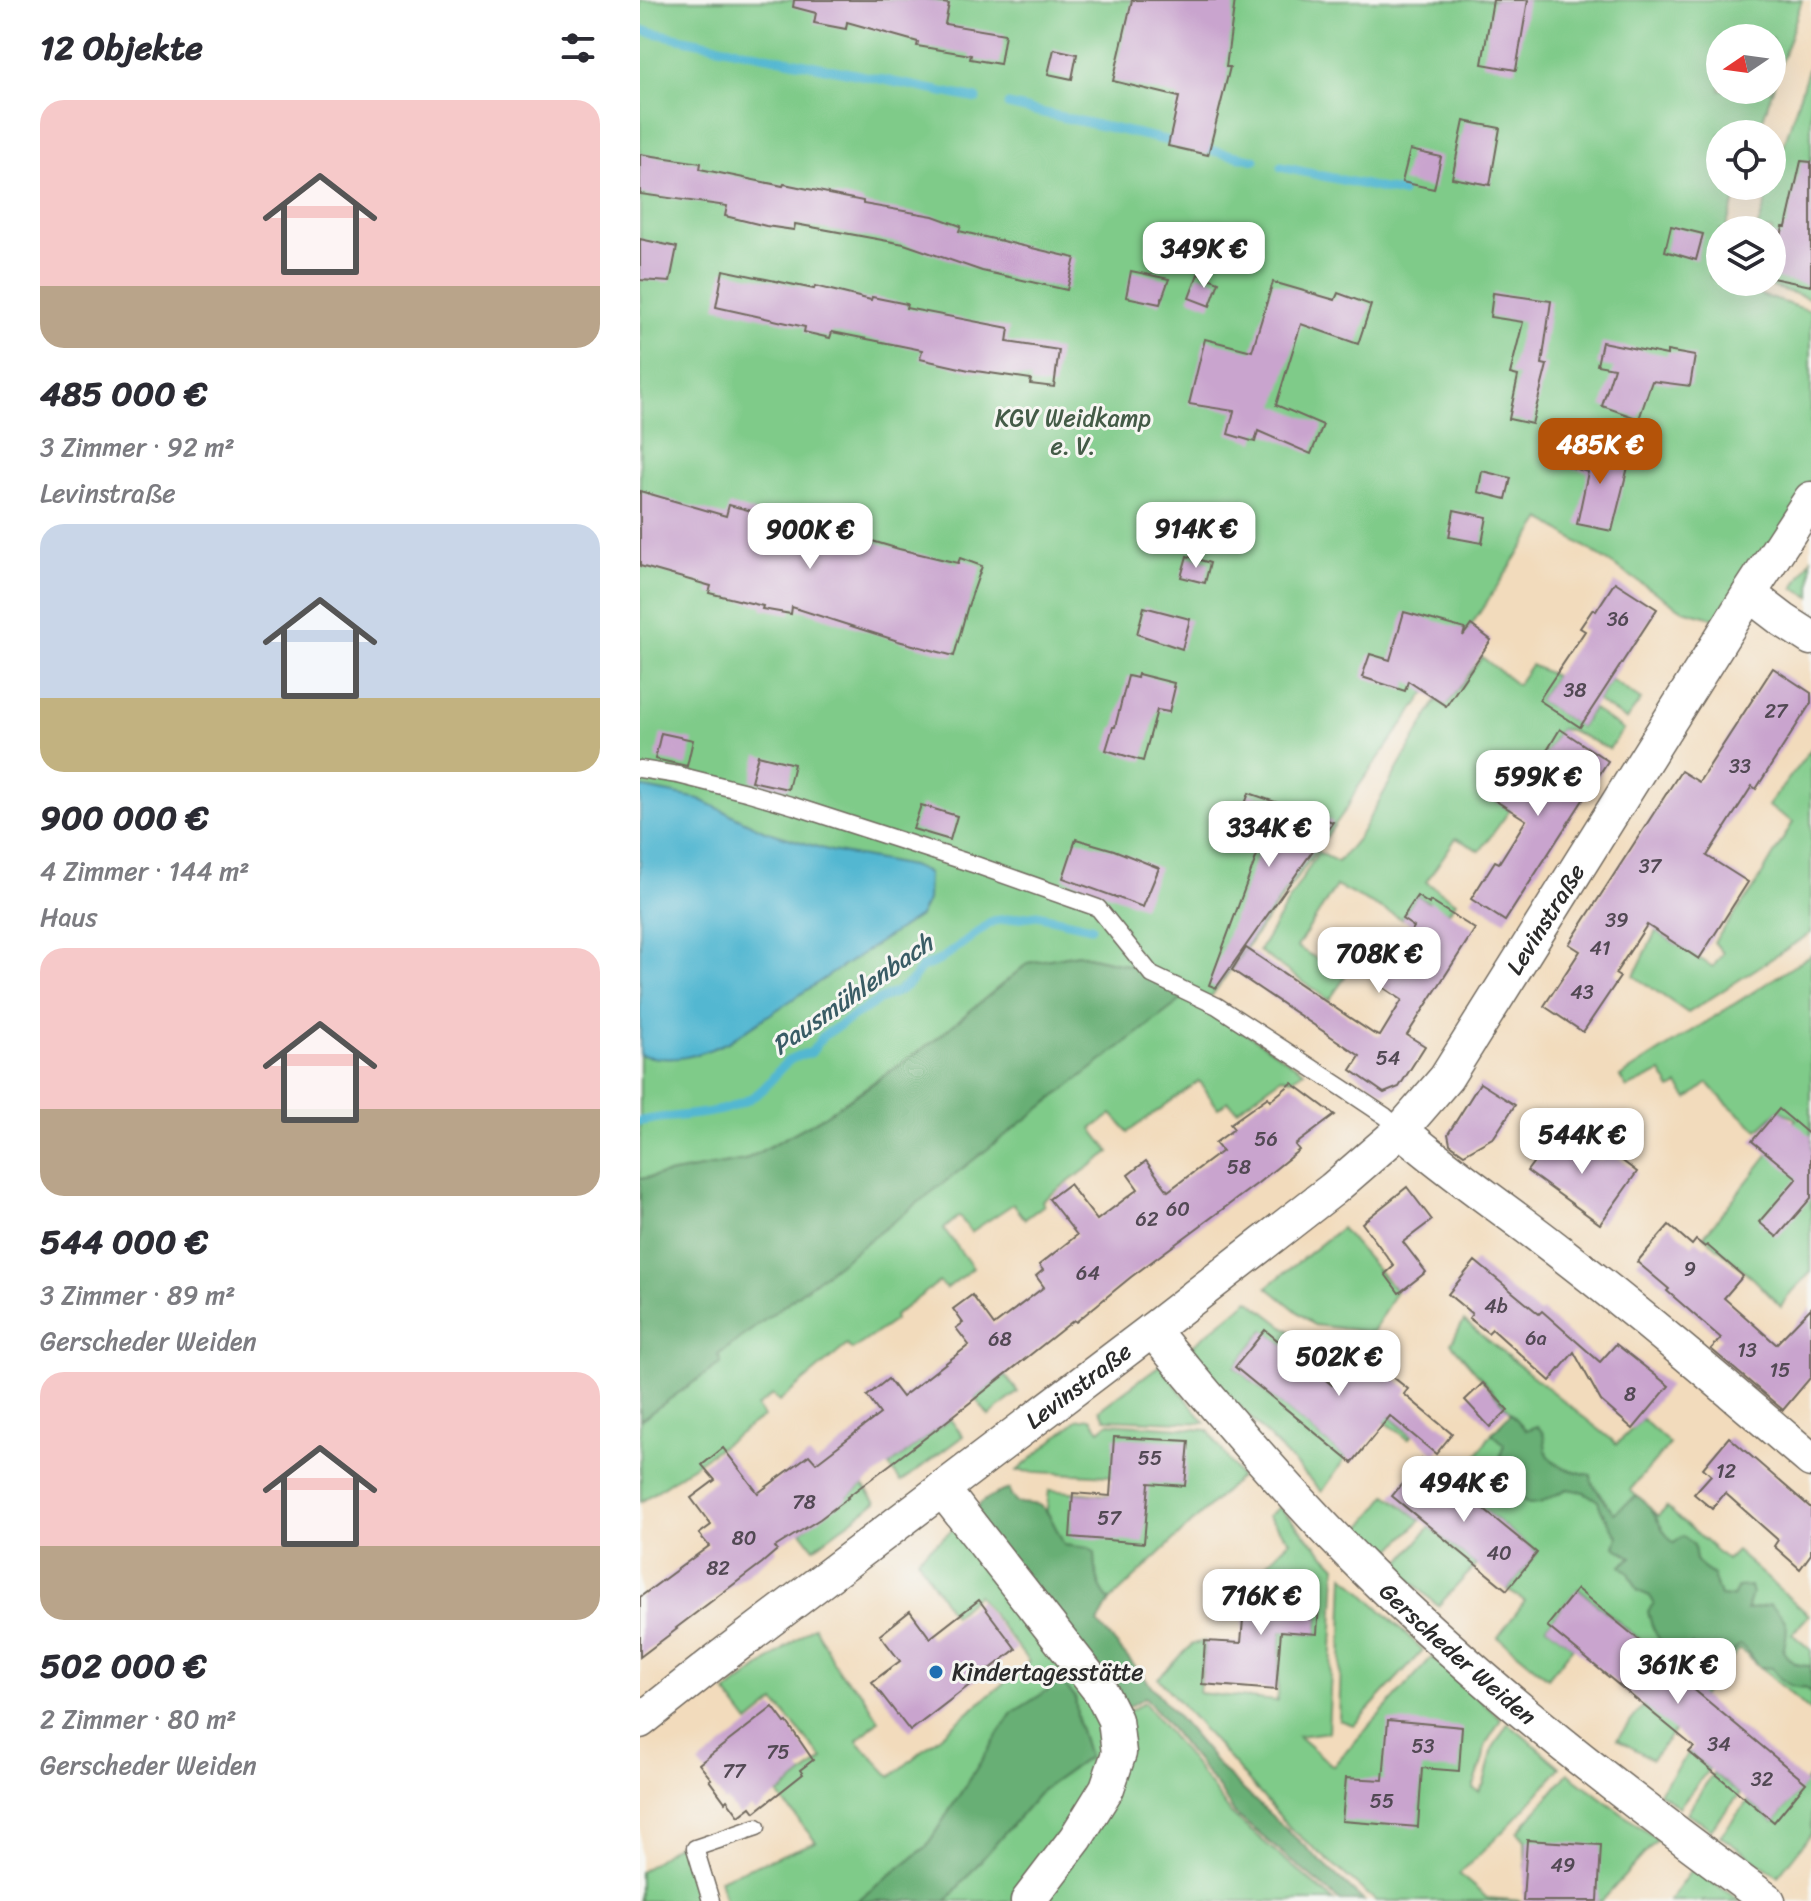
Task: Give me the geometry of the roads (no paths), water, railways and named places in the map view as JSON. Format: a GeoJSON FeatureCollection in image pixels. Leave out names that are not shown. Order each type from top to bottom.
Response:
{"type":"FeatureCollection","features":[{"type":"Feature","properties":{"kind":"street","name":"Levinstraße"},"geometry":{"type":"LineString","coordinates":[[640,1721],[1152,1330],[1333,1189],[1401,1130],[1446,1078],[1811,499]]}},
{"type":"Feature","properties":{"kind":"street"},"geometry":{"type":"LineString","coordinates":[[1749,594],[1811,638]]}},
{"type":"Feature","properties":{"kind":"street"},"geometry":{"type":"LineString","coordinates":[[1401,1130],[1623,1302],[1811,1460]]}},
{"type":"Feature","properties":{"kind":"street","name":"Gerscheder Weiden"},"geometry":{"type":"LineString","coordinates":[[1152,1330],[1287,1489],[1432,1632],[1650,1813],[1768,1901]]}},
{"type":"Feature","properties":{"kind":"street"},"geometry":{"type":"LineString","coordinates":[[942,1489],[1101,1692],[1115,1720],[1119,1753],[1107,1788],[1076,1838],[1028,1901]]}},
{"type":"Feature","properties":{"kind":"lane"},"geometry":{"type":"LineString","coordinates":[[640,769],[794,806],[1098,908],[1152,975],[1217,1006],[1385,1116],[1401,1130]]}},
{"type":"Feature","properties":{"kind":"lane"},"geometry":{"type":"LineString","coordinates":[[711,1901],[695,1848],[757,1827]]}},
{"type":"Feature","properties":{"kind":"water"},"geometry":{"type":"Polygon","coordinates":[[[640,787],[699,799],[765,831],[831,851],[911,866],[928,873],[927,901],[919,916],[728,1042],[685,1057],[640,1055],[640,787]]]}},
{"type":"Feature","properties":{"kind":"waterway"},"geometry":{"type":"LineString","coordinates":[[640,30],[977,99]]}},
{"type":"Feature","properties":{"kind":"waterway"},"geometry":{"type":"LineString","coordinates":[[1008,105],[1178,143]]}},
{"type":"Feature","properties":{"kind":"waterway"},"geometry":{"type":"LineString","coordinates":[[1200,148],[1255,160]]}},
{"type":"Feature","properties":{"kind":"waterway"},"geometry":{"type":"LineString","coordinates":[[1281,167],[1402,193]]}},
{"type":"Feature","properties":{"kind":"waterway","name":"Pausmühlenbach"},"geometry":{"type":"LineString","coordinates":[[640,1121],[714,1112],[754,1096],[785,1064],[800,1055],[811,1053],[823,1036],[897,992],[911,982],[921,968],[940,960],[993,921],[1037,915],[1091,927]]}},
{"type":"Feature","properties":{"kind":"place","name":"Kindertagesstätte"},"geometry":{"type":"Point","coordinates":[936,1672]}},
{"type":"Feature","properties":{"kind":"park label","name":"KGV Weidkamp e. V."},"geometry":{"type":"Point","coordinates":[1073,432]}}]}
